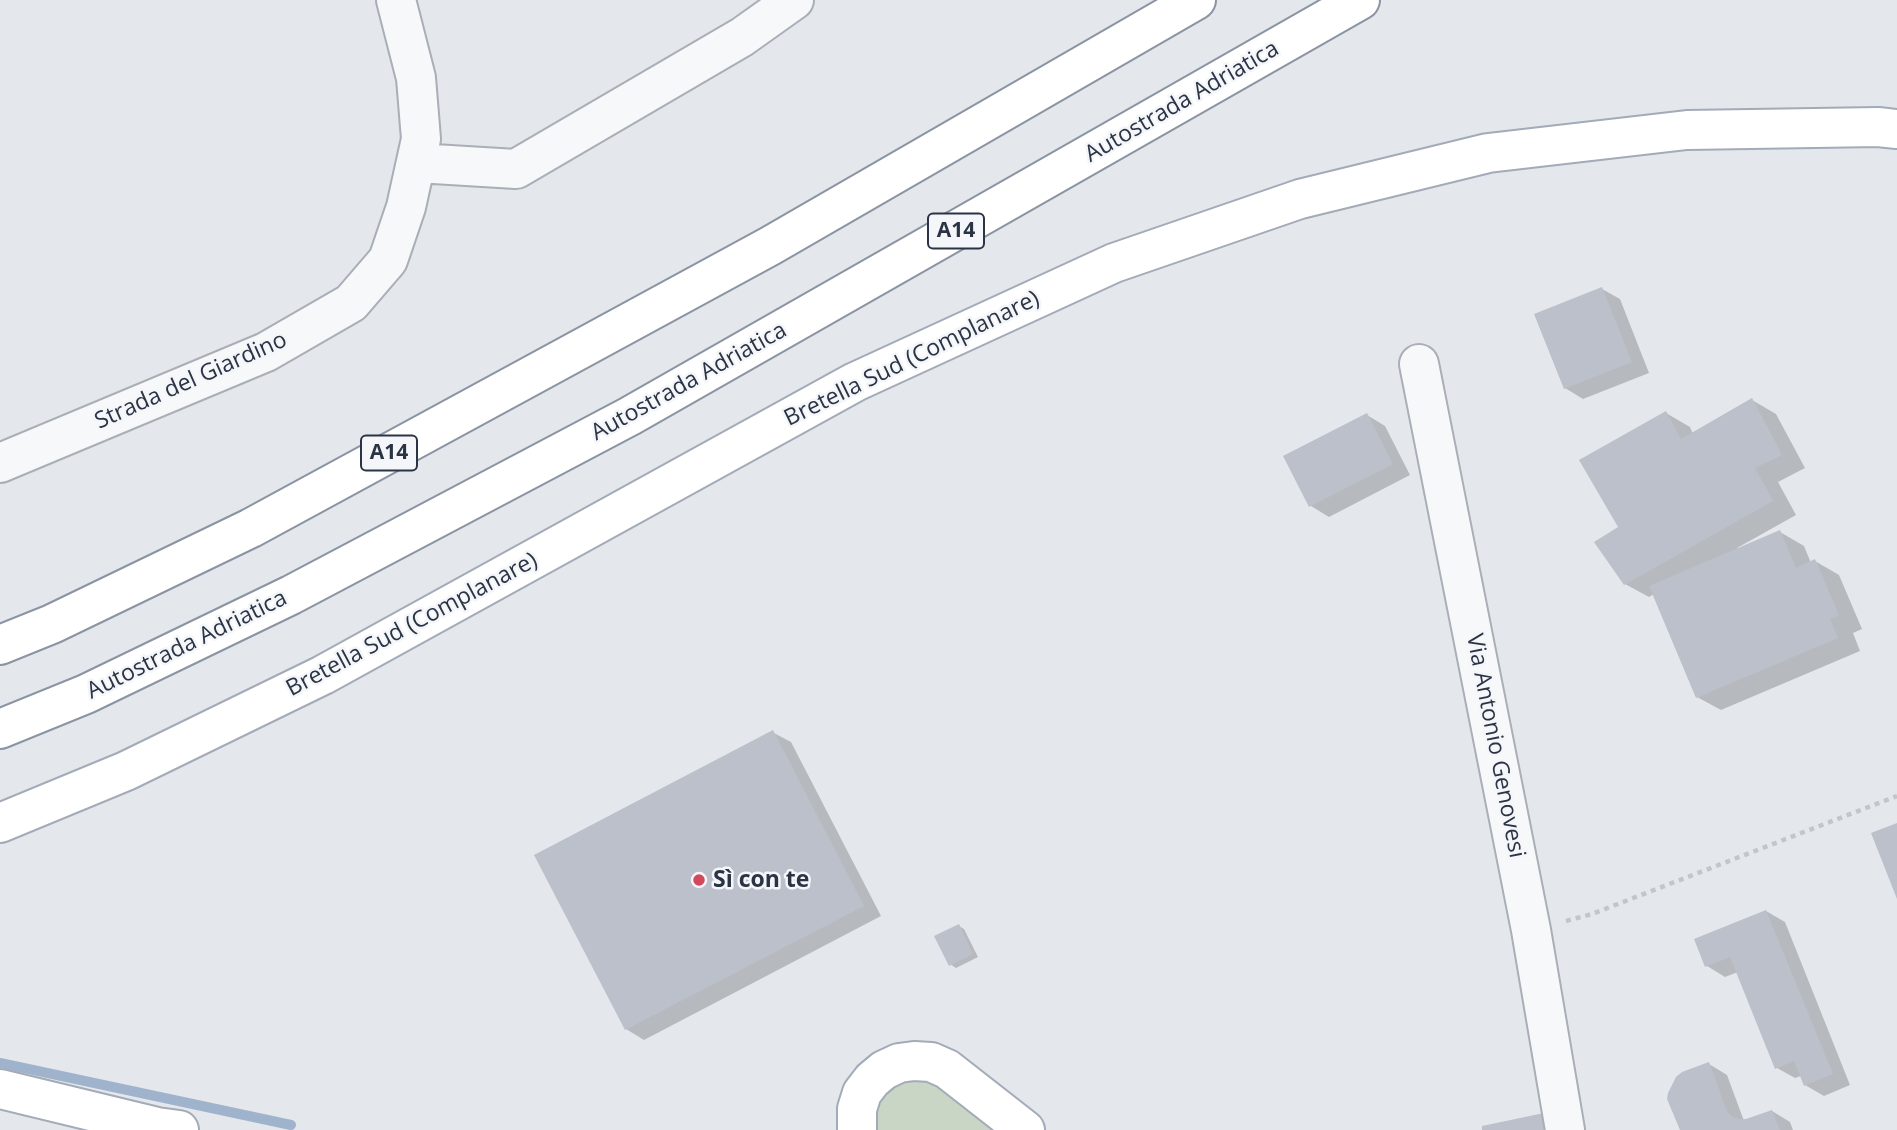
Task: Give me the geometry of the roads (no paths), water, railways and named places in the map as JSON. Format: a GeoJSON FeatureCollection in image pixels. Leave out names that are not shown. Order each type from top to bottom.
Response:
{"type":"FeatureCollection","features":[{"type":"Feature","properties":{"kind":"main road","name":"A14"},"geometry":{"type":"LineString","coordinates":[[0,645],[52,624],[251,528],[770,246],[1196,0]]}},
{"type":"Feature","properties":{"kind":"main road","name":"Autostrada Adriatica"},"geometry":{"type":"LineString","coordinates":[[0,729],[86,694],[291,595],[630,416],[1360,0]]}},
{"type":"Feature","properties":{"kind":"main road"},"geometry":{"type":"LineString","coordinates":[[1281,46],[1389,0]]}},
{"type":"Feature","properties":{"kind":"main road","name":"Bretella Sud (Complanare)"},"geometry":{"type":"LineString","coordinates":[[0,823],[126,771],[323,675],[855,382],[1114,263],[1300,198],[1488,153],[1687,130],[1897,129]]}},
{"type":"Feature","properties":{"kind":"main road"},"geometry":{"type":"LineString","coordinates":[[848,1123],[862,1093],[872,1080],[898,1063],[914,1061],[931,1062],[947,1069],[1025,1130]]}},
{"type":"Feature","properties":{"kind":"main road"},"geometry":{"type":"LineString","coordinates":[[0,1089],[164,1129]]}},
{"type":"Feature","properties":{"kind":"street","name":"Strada del Giardino"},"geometry":{"type":"LineString","coordinates":[[0,463],[266,352],[351,303],[388,260],[406,207],[421,139],[416,78],[396,0]]}},
{"type":"Feature","properties":{"kind":"street"},"geometry":{"type":"LineString","coordinates":[[417,163],[516,169],[741,37],[794,0]]}},
{"type":"Feature","properties":{"kind":"street","name":"Via Antonio Genovesi"},"geometry":{"type":"LineString","coordinates":[[1419,363],[1531,930],[1565,1130]]}},
{"type":"Feature","properties":{"kind":"waterway"},"geometry":{"type":"LineString","coordinates":[[0,1063],[291,1125]]}},
{"type":"Feature","properties":{"kind":"place","name":"Sì con te"},"geometry":{"type":"Point","coordinates":[699,880]}}]}
